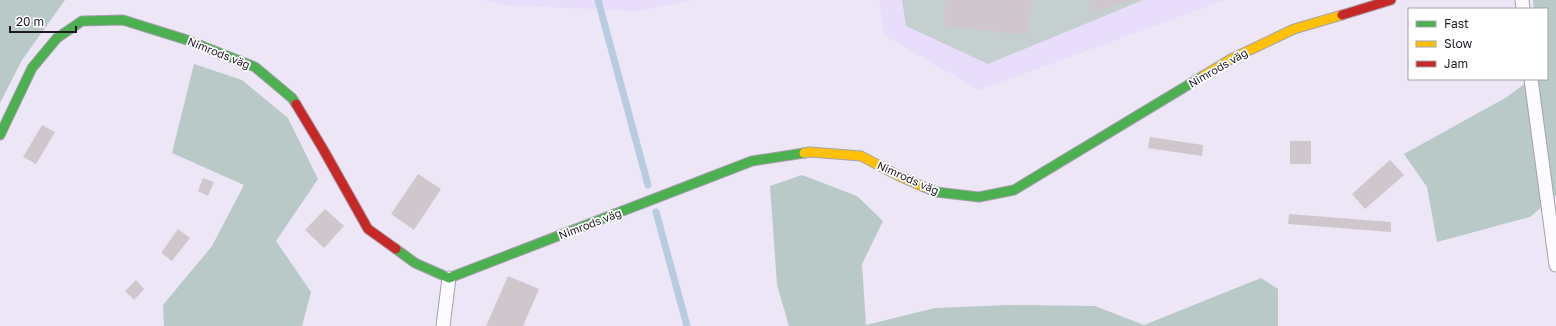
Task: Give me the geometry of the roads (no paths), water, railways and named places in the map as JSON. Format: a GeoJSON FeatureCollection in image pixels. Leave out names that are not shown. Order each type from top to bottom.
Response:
{"type":"FeatureCollection","features":[{"type":"Feature","properties":{"kind":"street","name":"Nimrods väg"},"geometry":{"type":"LineString","coordinates":[[0,135],[32,68],[58,38],[82,21],[123,20],[187,40],[256,67],[292,98],[324,149],[368,229],[415,263],[449,278],[752,161],[803,153],[810,152],[862,156],[899,176],[936,192],[979,197],[1014,190],[1231,59],[1294,29],[1391,0]]}},
{"type":"Feature","properties":{"kind":"lane"},"geometry":{"type":"LineString","coordinates":[[1531,80],[1556,265]]}},
{"type":"Feature","properties":{"kind":"lane"},"geometry":{"type":"LineString","coordinates":[[443,326],[449,278]]}},
{"type":"Feature","properties":{"kind":"waterway"},"geometry":{"type":"LineString","coordinates":[[598,0],[648,185]]}},
{"type":"Feature","properties":{"kind":"waterway"},"geometry":{"type":"LineString","coordinates":[[656,212],[687,326]]}}]}
